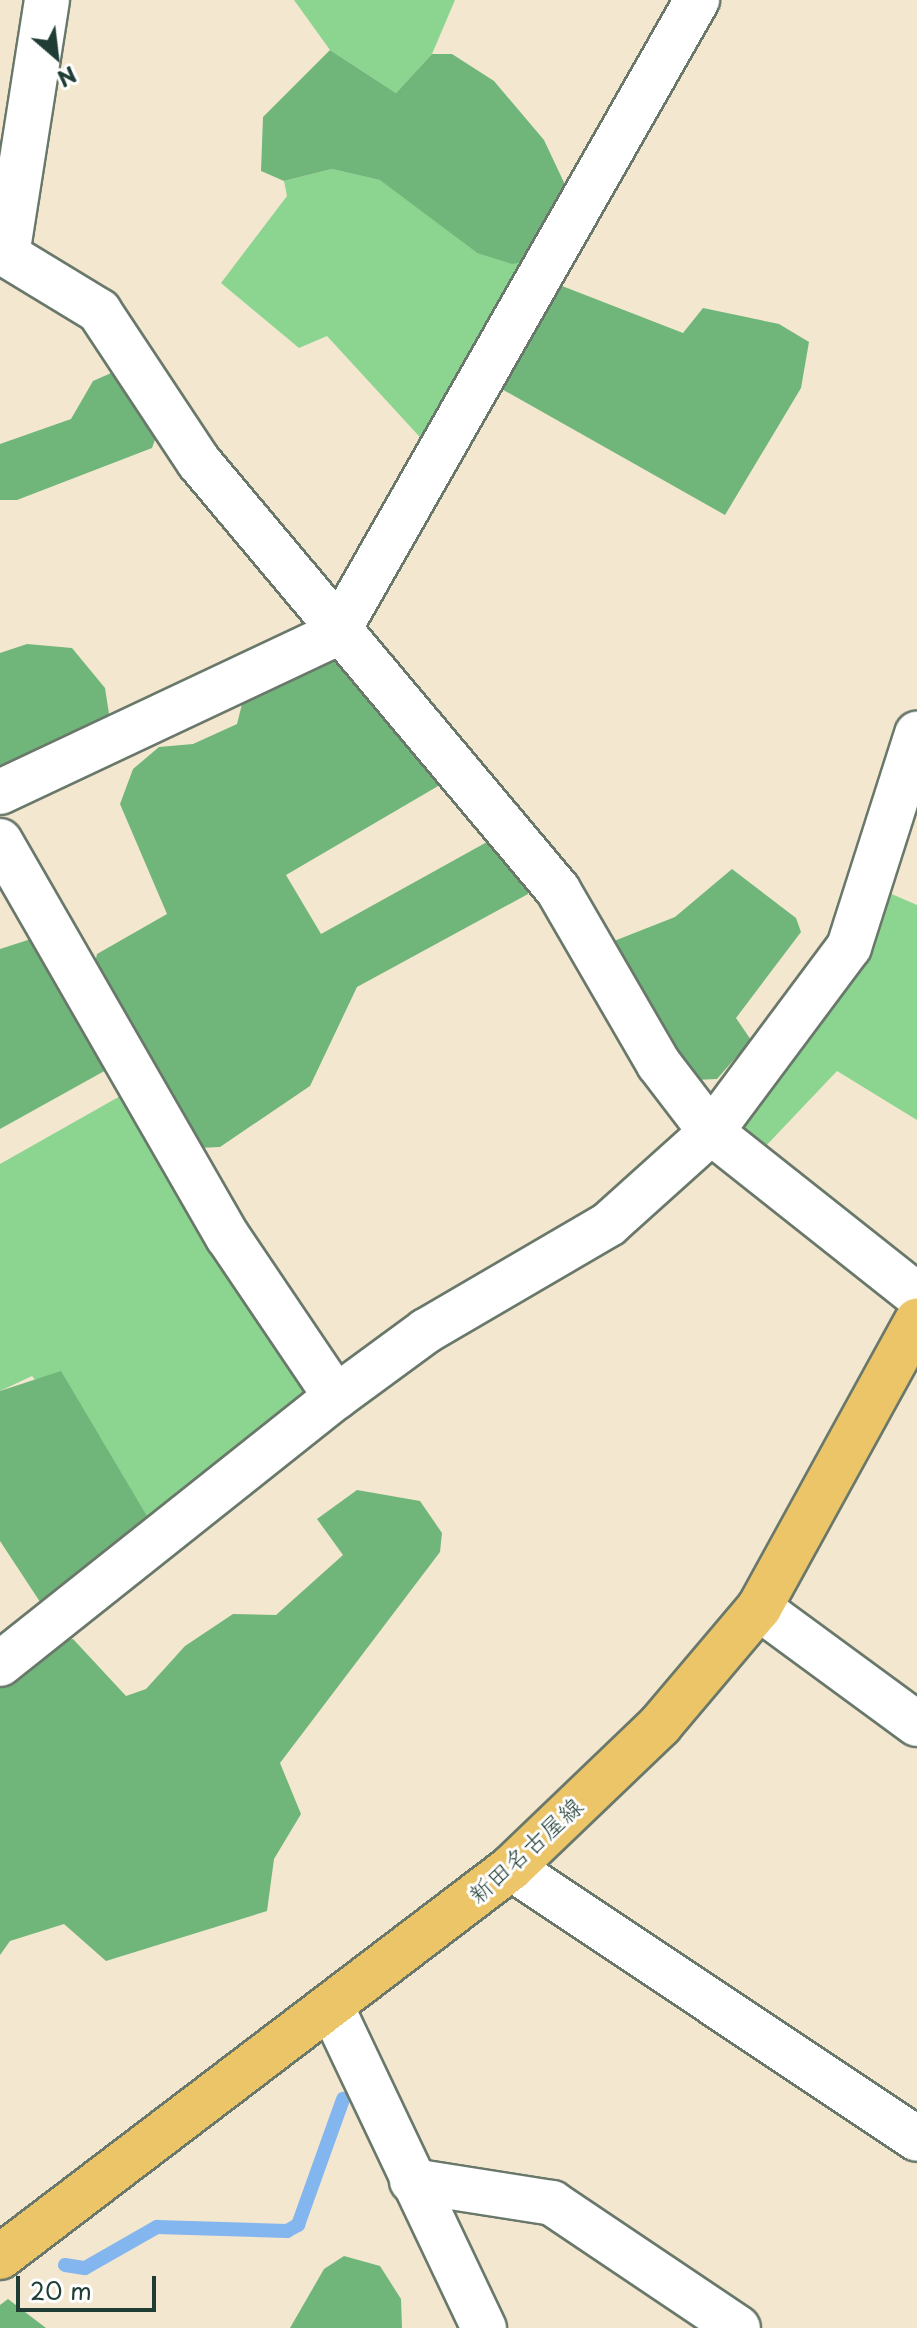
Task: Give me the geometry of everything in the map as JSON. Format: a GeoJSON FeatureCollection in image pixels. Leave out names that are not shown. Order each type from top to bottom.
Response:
{"type":"FeatureCollection","features":[{"type":"Feature","properties":{"kind":"main road","name":"新田名古屋線"},"geometry":{"type":"LineString","coordinates":[[0,2257],[511,1868],[660,1725],[759,1608],[917,1321]]}},
{"type":"Feature","properties":{"kind":"street"},"geometry":{"type":"LineString","coordinates":[[47,0],[4,255],[99,311],[199,462],[336,634],[558,890],[659,1064],[711,1132],[917,1295]]}},
{"type":"Feature","properties":{"kind":"street"},"geometry":{"type":"LineString","coordinates":[[0,792],[336,634],[697,0]]}},
{"type":"Feature","properties":{"kind":"street"},"geometry":{"type":"LineString","coordinates":[[0,1664],[336,1397],[426,1331],[609,1224],[711,1132],[849,947],[917,734]]}},
{"type":"Feature","properties":{"kind":"street"},"geometry":{"type":"LineString","coordinates":[[0,841],[228,1237],[336,1397]]}},
{"type":"Feature","properties":{"kind":"street"},"geometry":{"type":"LineString","coordinates":[[759,1608],[917,1724]]}},
{"type":"Feature","properties":{"kind":"street"},"geometry":{"type":"LineString","coordinates":[[511,1868],[917,2139]]}},
{"type":"Feature","properties":{"kind":"street"},"geometry":{"type":"LineString","coordinates":[[331,2006],[484,2328]]}},
{"type":"Feature","properties":{"kind":"street"},"geometry":{"type":"LineString","coordinates":[[412,2181],[552,2203],[738,2328]]}},
{"type":"Feature","properties":{"kind":"green space"},"geometry":{"type":"Polygon","coordinates":[[[294,0],[455,0],[432,54],[396,93],[330,50],[294,0]]]}},
{"type":"Feature","properties":{"kind":"green space"},"geometry":{"type":"Polygon","coordinates":[[[330,50],[396,93],[432,54],[452,54],[494,81],[544,140],[568,191],[529,261],[512,264],[477,253],[380,180],[332,169],[284,181],[261,171],[263,117],[330,50]]]}},
{"type":"Feature","properties":{"kind":"green space"},"geometry":{"type":"Polygon","coordinates":[[[332,169],[381,180],[477,253],[529,261],[429,447],[327,336],[299,348],[221,283],[287,196],[284,181],[332,169]]]}},
{"type":"Feature","properties":{"kind":"green space"},"geometry":{"type":"Polygon","coordinates":[[[557,284],[683,333],[703,308],[779,324],[809,342],[801,388],[725,515],[500,388],[557,284]]]}},
{"type":"Feature","properties":{"kind":"green space"},"geometry":{"type":"Polygon","coordinates":[[[118,370],[156,437],[152,448],[17,500],[0,500],[0,444],[71,419],[93,381],[118,370]]]}},
{"type":"Feature","properties":{"kind":"green space"},"geometry":{"type":"Polygon","coordinates":[[[27,644],[72,648],[105,688],[109,714],[101,724],[0,767],[0,653],[27,644]]]}},
{"type":"Feature","properties":{"kind":"green space"},"geometry":{"type":"Polygon","coordinates":[[[324,656],[346,667],[445,782],[286,875],[321,934],[496,837],[533,873],[528,894],[357,987],[310,1086],[220,1147],[198,1148],[93,972],[97,954],[167,914],[120,804],[133,769],[159,747],[193,744],[237,724],[244,696],[324,656]]]}},
{"type":"Feature","properties":{"kind":"green space"},"geometry":{"type":"Polygon","coordinates":[[[732,869],[796,918],[801,932],[736,1018],[751,1040],[717,1079],[695,1080],[614,941],[675,917],[732,869]]]}},
{"type":"Feature","properties":{"kind":"green space"},"geometry":{"type":"Polygon","coordinates":[[[887,892],[917,905],[917,1120],[837,1071],[761,1151],[739,1134],[734,1106],[887,892]]]}},
{"type":"Feature","properties":{"kind":"green space"},"geometry":{"type":"Polygon","coordinates":[[[31,939],[45,948],[117,1064],[0,1129],[0,949],[31,939]]]}},
{"type":"Feature","properties":{"kind":"green space"},"geometry":{"type":"Polygon","coordinates":[[[122,1095],[143,1107],[261,1326],[310,1400],[154,1528],[32,1376],[0,1391],[0,1164],[122,1095]]]}},
{"type":"Feature","properties":{"kind":"green space"},"geometry":{"type":"Polygon","coordinates":[[[61,1371],[154,1528],[48,1614],[0,1541],[0,1391],[61,1371]]]}},
{"type":"Feature","properties":{"kind":"green space"},"geometry":{"type":"Polygon","coordinates":[[[357,1490],[420,1501],[442,1533],[440,1552],[280,1763],[301,1814],[274,1859],[267,1911],[106,1961],[64,1924],[10,1941],[0,1955],[0,1680],[55,1641],[73,1639],[126,1696],[146,1689],[185,1646],[233,1614],[276,1615],[343,1555],[317,1519],[357,1490]]]}},
{"type":"Feature","properties":{"kind":"green space"},"geometry":{"type":"Polygon","coordinates":[[[344,2256],[380,2266],[401,2299],[402,2328],[290,2328],[324,2269],[344,2256]]]}},
{"type":"Feature","properties":{"kind":"green space"},"geometry":{"type":"Polygon","coordinates":[[[8,2299],[46,2328],[0,2328],[0,2305],[8,2299]]]}},
{"type":"Feature","properties":{"kind":"waterway"},"geometry":{"type":"LineString","coordinates":[[65,2265],[85,2268],[157,2227],[287,2231],[298,2225],[343,2099]]}}]}
